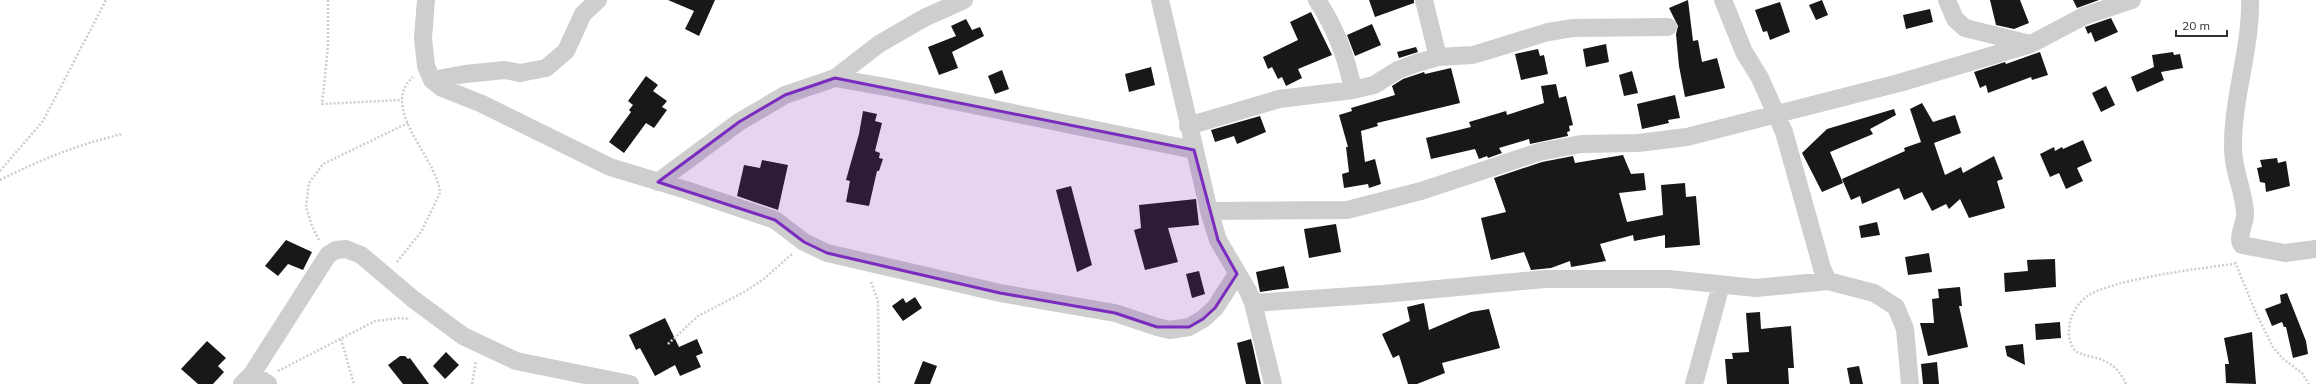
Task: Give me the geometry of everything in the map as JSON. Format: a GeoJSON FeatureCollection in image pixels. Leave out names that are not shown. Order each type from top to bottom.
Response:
{"type":"FeatureCollection","features":[{"type":"Feature","properties":{"kind":"street"},"geometry":{"type":"LineString","coordinates":[[426,0],[423,38],[429,73],[442,88],[480,103],[610,167],[694,192],[775,220],[804,242],[835,255],[1000,293],[1115,313],[1157,328],[1170,330],[1189,327],[1204,319],[1215,308],[1237,274]]}},
{"type":"Feature","properties":{"kind":"street"},"geometry":{"type":"LineString","coordinates":[[429,73],[465,74],[505,70],[520,73],[546,68],[566,51],[583,14],[598,0]]}},
{"type":"Feature","properties":{"kind":"street"},"geometry":{"type":"LineString","coordinates":[[658,182],[752,114],[785,95],[835,78],[879,44],[924,18],[964,0]]}},
{"type":"Feature","properties":{"kind":"street"},"geometry":{"type":"LineString","coordinates":[[1160,0],[1188,126],[1209,211],[1218,240],[1248,291],[1253,303],[1273,384]]}},
{"type":"Feature","properties":{"kind":"street"},"geometry":{"type":"LineString","coordinates":[[1318,0],[1327,14],[1342,50],[1353,90]]}},
{"type":"Feature","properties":{"kind":"street"},"geometry":{"type":"LineString","coordinates":[[1424,0],[1438,57]]}},
{"type":"Feature","properties":{"kind":"street"},"geometry":{"type":"LineString","coordinates":[[1723,0],[1744,52],[1760,78],[1777,113],[1784,132],[1822,268],[1828,281]]}},
{"type":"Feature","properties":{"kind":"street"},"geometry":{"type":"LineString","coordinates":[[1947,0],[1955,19],[1965,28],[2031,44]]}},
{"type":"Feature","properties":{"kind":"street"},"geometry":{"type":"LineString","coordinates":[[1209,211],[1347,210],[1420,191],[1539,152],[1581,144],[1638,143],[1687,137],[1899,82],[2031,44],[2084,16],[2132,0]]}},
{"type":"Feature","properties":{"kind":"street"},"geometry":{"type":"LineString","coordinates":[[2250,0],[2248,32],[2233,139],[2234,166],[2245,213],[2240,241],[2242,245],[2285,253],[2316,249]]}},
{"type":"Feature","properties":{"kind":"street"},"geometry":{"type":"LineString","coordinates":[[1188,126],[1279,98],[1353,90],[1374,85],[1398,70],[1417,63],[1438,57],[1473,55],[1548,32],[1573,28],[1668,27]]}},
{"type":"Feature","properties":{"kind":"street"},"geometry":{"type":"LineString","coordinates":[[835,78],[886,87],[1194,150]]}},
{"type":"Feature","properties":{"kind":"street"},"geometry":{"type":"LineString","coordinates":[[256,381],[328,255],[336,250],[346,249],[362,255],[446,324],[477,343],[516,361],[630,384]]}},
{"type":"Feature","properties":{"kind":"street"},"geometry":{"type":"LineString","coordinates":[[1253,303],[1383,294],[1545,279],[1669,279],[1721,285],[1774,288],[1828,281],[1874,293],[1896,306],[1905,329],[1910,384]]}},
{"type":"Feature","properties":{"kind":"street"},"geometry":{"type":"LineString","coordinates":[[1694,384],[1721,285]]}},
{"type":"Feature","properties":{"kind":"path"},"geometry":{"type":"LineString","coordinates":[[0,171],[43,121],[106,0]]}},
{"type":"Feature","properties":{"kind":"path"},"geometry":{"type":"LineString","coordinates":[[328,0],[328,48],[322,104],[402,100]]}},
{"type":"Feature","properties":{"kind":"path"},"geometry":{"type":"LineString","coordinates":[[391,280],[397,263],[421,232],[440,193],[435,173],[402,114],[402,100],[406,84],[429,73]]}},
{"type":"Feature","properties":{"kind":"path"},"geometry":{"type":"LineString","coordinates":[[328,255],[312,226],[306,207],[309,183],[323,164],[408,123]]}},
{"type":"Feature","properties":{"kind":"path"},"geometry":{"type":"LineString","coordinates":[[0,180],[35,162],[78,145],[122,134]]}},
{"type":"Feature","properties":{"kind":"path"},"geometry":{"type":"LineString","coordinates":[[2240,241],[2235,264],[2273,347],[2282,358],[2302,373],[2309,384]]}},
{"type":"Feature","properties":{"kind":"path"},"geometry":{"type":"LineString","coordinates":[[668,344],[698,316],[746,291],[765,278],[804,242]]}},
{"type":"Feature","properties":{"kind":"path"},"geometry":{"type":"LineString","coordinates":[[2126,384],[2122,375],[2110,362],[2082,355],[2073,349],[2069,341],[2069,324],[2080,302],[2092,294],[2117,285],[2192,270],[2235,264]]}},
{"type":"Feature","properties":{"kind":"path"},"geometry":{"type":"LineString","coordinates":[[869,277],[878,301],[879,384]]}},
{"type":"Feature","properties":{"kind":"path"},"geometry":{"type":"LineString","coordinates":[[256,381],[375,321],[400,318],[415,320]]}},
{"type":"Feature","properties":{"kind":"path"},"geometry":{"type":"LineString","coordinates":[[341,339],[354,384]]}},
{"type":"Feature","properties":{"kind":"path"},"geometry":{"type":"LineString","coordinates":[[472,384],[476,369],[477,343]]}},
{"type":"Feature","properties":{"kind":"highlighted area"},"geometry":{"type":"Polygon","coordinates":[[[835,78],[1194,150],[1218,240],[1237,274],[1215,308],[1203,319],[1189,327],[1157,327],[1115,313],[1000,293],[827,253],[804,242],[775,220],[658,182],[739,122],[785,95],[835,78]]]}},
{"type":"Feature","properties":{"kind":"building"},"geometry":{"type":"Polygon","coordinates":[[[668,0],[715,0],[699,36],[685,29],[694,11],[668,0]]]}},
{"type":"Feature","properties":{"kind":"building"},"geometry":{"type":"Polygon","coordinates":[[[1369,0],[1414,0],[1414,3],[1375,17],[1369,0]]]}},
{"type":"Feature","properties":{"kind":"building"},"geometry":{"type":"Polygon","coordinates":[[[1688,0],[1693,41],[1698,40],[1702,62],[1717,58],[1725,88],[1685,97],[1679,66],[1676,34],[1678,26],[1669,8],[1688,0]]]}},
{"type":"Feature","properties":{"kind":"building"},"geometry":{"type":"Polygon","coordinates":[[[1822,0],[1828,15],[1816,20],[1809,5],[1822,0]]]}},
{"type":"Feature","properties":{"kind":"building"},"geometry":{"type":"Polygon","coordinates":[[[1990,0],[2020,0],[2029,23],[2014,29],[1996,25],[1990,0]]]}},
{"type":"Feature","properties":{"kind":"building"},"geometry":{"type":"Polygon","coordinates":[[[2073,0],[2099,0],[2077,8],[2073,0]]]}},
{"type":"Feature","properties":{"kind":"building"},"geometry":{"type":"Polygon","coordinates":[[[1780,2],[1790,32],[1770,40],[1767,31],[1763,32],[1755,10],[1780,2]]]}},
{"type":"Feature","properties":{"kind":"building"},"geometry":{"type":"Polygon","coordinates":[[[1930,9],[1933,22],[1906,29],[1903,15],[1930,9]]]}},
{"type":"Feature","properties":{"kind":"building"},"geometry":{"type":"Polygon","coordinates":[[[1311,12],[1332,55],[1298,69],[1302,78],[1286,86],[1282,77],[1278,79],[1272,67],[1268,69],[1263,57],[1298,40],[1290,22],[1311,12]]]}},
{"type":"Feature","properties":{"kind":"building"},"geometry":{"type":"Polygon","coordinates":[[[2111,18],[2118,32],[2095,42],[2091,32],[2088,34],[2085,27],[2111,18]]]}},
{"type":"Feature","properties":{"kind":"building"},"geometry":{"type":"Polygon","coordinates":[[[966,19],[972,30],[980,27],[984,36],[952,52],[958,68],[939,75],[928,47],[956,36],[951,26],[966,19]]]}},
{"type":"Feature","properties":{"kind":"building"},"geometry":{"type":"Polygon","coordinates":[[[1372,24],[1381,45],[1355,56],[1347,35],[1372,24]]]}},
{"type":"Feature","properties":{"kind":"building"},"geometry":{"type":"Polygon","coordinates":[[[1606,44],[1609,62],[1586,67],[1583,49],[1606,44]]]}},
{"type":"Feature","properties":{"kind":"building"},"geometry":{"type":"Polygon","coordinates":[[[1416,47],[1418,52],[1399,58],[1397,52],[1416,47]]]}},
{"type":"Feature","properties":{"kind":"building"},"geometry":{"type":"Polygon","coordinates":[[[1538,49],[1540,56],[1544,55],[1548,74],[1521,80],[1515,54],[1538,49]]]}},
{"type":"Feature","properties":{"kind":"building"},"geometry":{"type":"Polygon","coordinates":[[[2040,52],[2048,75],[2032,80],[2031,77],[1988,93],[1986,85],[1980,88],[1974,72],[2005,62],[2006,64],[2040,52]]]}},
{"type":"Feature","properties":{"kind":"building"},"geometry":{"type":"Polygon","coordinates":[[[2173,52],[2174,55],[2180,54],[2183,68],[2161,72],[2164,80],[2137,92],[2131,77],[2154,67],[2152,55],[2173,52]]]}},
{"type":"Feature","properties":{"kind":"building"},"geometry":{"type":"Polygon","coordinates":[[[1151,67],[1155,85],[1129,92],[1125,74],[1151,67]]]}},
{"type":"Feature","properties":{"kind":"building"},"geometry":{"type":"Polygon","coordinates":[[[1451,68],[1460,103],[1377,123],[1378,126],[1361,131],[1365,162],[1375,159],[1381,184],[1369,188],[1368,184],[1344,188],[1342,174],[1349,172],[1346,147],[1348,147],[1339,115],[1352,111],[1351,108],[1395,95],[1392,86],[1403,79],[1424,72],[1425,74],[1451,68]]]}},
{"type":"Feature","properties":{"kind":"building"},"geometry":{"type":"Polygon","coordinates":[[[1002,70],[1009,89],[995,94],[988,76],[1002,70]]]}},
{"type":"Feature","properties":{"kind":"building"},"geometry":{"type":"Polygon","coordinates":[[[1632,71],[1638,93],[1624,96],[1619,75],[1632,71]]]}},
{"type":"Feature","properties":{"kind":"building"},"geometry":{"type":"Polygon","coordinates":[[[646,76],[658,85],[653,91],[667,101],[662,107],[667,110],[654,128],[646,123],[624,153],[609,142],[631,112],[629,110],[633,105],[628,101],[646,76]]]}},
{"type":"Feature","properties":{"kind":"building"},"geometry":{"type":"Polygon","coordinates":[[[1556,84],[1559,98],[1566,96],[1573,125],[1569,126],[1570,131],[1567,132],[1568,136],[1530,144],[1529,139],[1499,148],[1502,153],[1488,158],[1487,156],[1479,159],[1475,149],[1431,159],[1426,138],[1471,127],[1469,122],[1506,111],[1507,115],[1544,103],[1541,86],[1556,84]]]}},
{"type":"Feature","properties":{"kind":"building"},"geometry":{"type":"Polygon","coordinates":[[[2106,86],[2115,105],[2101,112],[2092,93],[2106,86]]]}},
{"type":"Feature","properties":{"kind":"building"},"geometry":{"type":"Polygon","coordinates":[[[1675,95],[1680,118],[1668,120],[1669,123],[1642,129],[1637,104],[1675,95]]]}},
{"type":"Feature","properties":{"kind":"building"},"geometry":{"type":"Polygon","coordinates":[[[1922,103],[1933,122],[1955,115],[1961,133],[1934,143],[1945,175],[1961,167],[1963,173],[1994,156],[2003,179],[1997,181],[2005,208],[1969,218],[1960,199],[1949,209],[1946,204],[1932,211],[1922,192],[1904,200],[1899,188],[1862,204],[1860,196],[1851,200],[1842,179],[1905,151],[1904,148],[1921,142],[1910,109],[1922,103]]]}},
{"type":"Feature","properties":{"kind":"building"},"geometry":{"type":"Polygon","coordinates":[[[1894,109],[1896,115],[1870,129],[1873,134],[1830,152],[1843,183],[1822,192],[1802,153],[1827,129],[1894,109]]]}},
{"type":"Feature","properties":{"kind":"building"},"geometry":{"type":"Polygon","coordinates":[[[863,111],[877,114],[875,121],[882,123],[875,151],[880,153],[879,158],[883,159],[879,171],[877,171],[869,206],[846,202],[850,181],[846,180],[859,134],[863,111]]]}},
{"type":"Feature","properties":{"kind":"building"},"geometry":{"type":"Polygon","coordinates":[[[1260,116],[1266,132],[1237,144],[1234,136],[1215,142],[1211,130],[1260,116]]]}},
{"type":"Feature","properties":{"kind":"building"},"geometry":{"type":"Polygon","coordinates":[[[2083,140],[2092,161],[2077,168],[2083,181],[2066,189],[2059,173],[2050,177],[2040,154],[2054,147],[2055,151],[2062,147],[2063,149],[2083,140]]]}},
{"type":"Feature","properties":{"kind":"building"},"geometry":{"type":"Polygon","coordinates":[[[1623,155],[1631,174],[1644,173],[1646,190],[1619,193],[1627,222],[1663,215],[1661,185],[1685,183],[1686,197],[1696,196],[1700,245],[1665,248],[1665,235],[1634,241],[1633,235],[1600,244],[1606,261],[1571,267],[1570,261],[1551,268],[1531,270],[1524,252],[1491,260],[1481,218],[1506,212],[1494,178],[1542,162],[1573,156],[1575,163],[1623,155]]]}},
{"type":"Feature","properties":{"kind":"building"},"geometry":{"type":"Polygon","coordinates":[[[2277,158],[2278,163],[2286,161],[2290,186],[2266,192],[2265,183],[2260,182],[2257,168],[2262,167],[2260,160],[2277,158]]]}},
{"type":"Feature","properties":{"kind":"building"},"geometry":{"type":"Polygon","coordinates":[[[762,160],[788,165],[778,210],[737,196],[744,165],[760,168],[762,160]]]}},
{"type":"Feature","properties":{"kind":"building"},"geometry":{"type":"Polygon","coordinates":[[[1071,186],[1092,265],[1077,272],[1056,190],[1071,186]]]}},
{"type":"Feature","properties":{"kind":"building"},"geometry":{"type":"Polygon","coordinates":[[[1196,199],[1199,225],[1168,228],[1178,262],[1145,270],[1134,230],[1141,228],[1139,205],[1196,199]]]}},
{"type":"Feature","properties":{"kind":"building"},"geometry":{"type":"Polygon","coordinates":[[[1877,222],[1880,235],[1861,238],[1859,226],[1877,222]]]}},
{"type":"Feature","properties":{"kind":"building"},"geometry":{"type":"Polygon","coordinates":[[[1336,224],[1341,252],[1309,258],[1304,229],[1336,224]]]}},
{"type":"Feature","properties":{"kind":"building"},"geometry":{"type":"Polygon","coordinates":[[[286,240],[312,252],[303,270],[288,264],[278,276],[265,266],[286,240]]]}},
{"type":"Feature","properties":{"kind":"building"},"geometry":{"type":"Polygon","coordinates":[[[1929,253],[1932,272],[1908,275],[1905,257],[1929,253]]]}},
{"type":"Feature","properties":{"kind":"building"},"geometry":{"type":"Polygon","coordinates":[[[2055,259],[2056,287],[2005,292],[2004,273],[2028,271],[2027,260],[2055,259]]]}},
{"type":"Feature","properties":{"kind":"building"},"geometry":{"type":"Polygon","coordinates":[[[1284,266],[1289,288],[1260,292],[1256,272],[1284,266]]]}},
{"type":"Feature","properties":{"kind":"building"},"geometry":{"type":"Polygon","coordinates":[[[1199,271],[1205,294],[1192,298],[1186,274],[1199,271]]]}},
{"type":"Feature","properties":{"kind":"building"},"geometry":{"type":"Polygon","coordinates":[[[1960,287],[1962,306],[1959,306],[1968,347],[1928,356],[1920,323],[1934,323],[1932,299],[1939,298],[1938,289],[1960,287]]]}},
{"type":"Feature","properties":{"kind":"building"},"geometry":{"type":"Polygon","coordinates":[[[2287,293],[2306,341],[2308,354],[2293,358],[2286,327],[2284,327],[2282,322],[2272,326],[2265,309],[2281,303],[2280,295],[2287,293]]]}},
{"type":"Feature","properties":{"kind":"building"},"geometry":{"type":"Polygon","coordinates":[[[915,297],[922,308],[903,321],[892,306],[903,298],[906,303],[915,297]]]}},
{"type":"Feature","properties":{"kind":"building"},"geometry":{"type":"Polygon","coordinates":[[[1424,303],[1429,330],[1471,312],[1489,309],[1500,348],[1442,363],[1445,373],[1417,384],[1408,384],[1399,355],[1393,358],[1382,334],[1410,321],[1407,307],[1424,303]]]}},
{"type":"Feature","properties":{"kind":"building"},"geometry":{"type":"Polygon","coordinates":[[[1760,312],[1761,329],[1791,326],[1794,368],[1788,368],[1789,384],[1727,384],[1725,359],[1733,359],[1732,353],[1749,352],[1746,313],[1760,312]]]}},
{"type":"Feature","properties":{"kind":"building"},"geometry":{"type":"Polygon","coordinates":[[[665,318],[679,347],[697,339],[703,353],[696,356],[701,367],[680,376],[675,365],[655,376],[640,348],[636,350],[629,335],[665,318]]]}},
{"type":"Feature","properties":{"kind":"building"},"geometry":{"type":"Polygon","coordinates":[[[2060,322],[2061,338],[2036,340],[2035,324],[2060,322]]]}},
{"type":"Feature","properties":{"kind":"building"},"geometry":{"type":"Polygon","coordinates":[[[2252,332],[2256,384],[2226,383],[2225,364],[2229,364],[2224,338],[2252,332]]]}},
{"type":"Feature","properties":{"kind":"building"},"geometry":{"type":"Polygon","coordinates":[[[1251,339],[1261,384],[1246,384],[1237,343],[1251,339]]]}},
{"type":"Feature","properties":{"kind":"building"},"geometry":{"type":"Polygon","coordinates":[[[207,341],[226,358],[218,366],[224,372],[213,384],[198,384],[181,369],[207,341]]]}},
{"type":"Feature","properties":{"kind":"building"},"geometry":{"type":"Polygon","coordinates":[[[2023,344],[2025,365],[2007,356],[2005,346],[2023,344]]]}},
{"type":"Feature","properties":{"kind":"building"},"geometry":{"type":"Polygon","coordinates":[[[446,352],[459,365],[445,379],[433,366],[446,352]]]}},
{"type":"Feature","properties":{"kind":"building"},"geometry":{"type":"Polygon","coordinates":[[[400,356],[405,356],[408,359],[410,358],[429,384],[403,384],[388,365],[400,356]]]}},
{"type":"Feature","properties":{"kind":"building"},"geometry":{"type":"Polygon","coordinates":[[[923,361],[937,366],[930,384],[914,384],[923,361]]]}},
{"type":"Feature","properties":{"kind":"building"},"geometry":{"type":"Polygon","coordinates":[[[1937,362],[1939,384],[1923,384],[1921,364],[1937,362]]]}},
{"type":"Feature","properties":{"kind":"building"},"geometry":{"type":"Polygon","coordinates":[[[1859,366],[1863,384],[1850,384],[1847,368],[1859,366]]]}}]}
